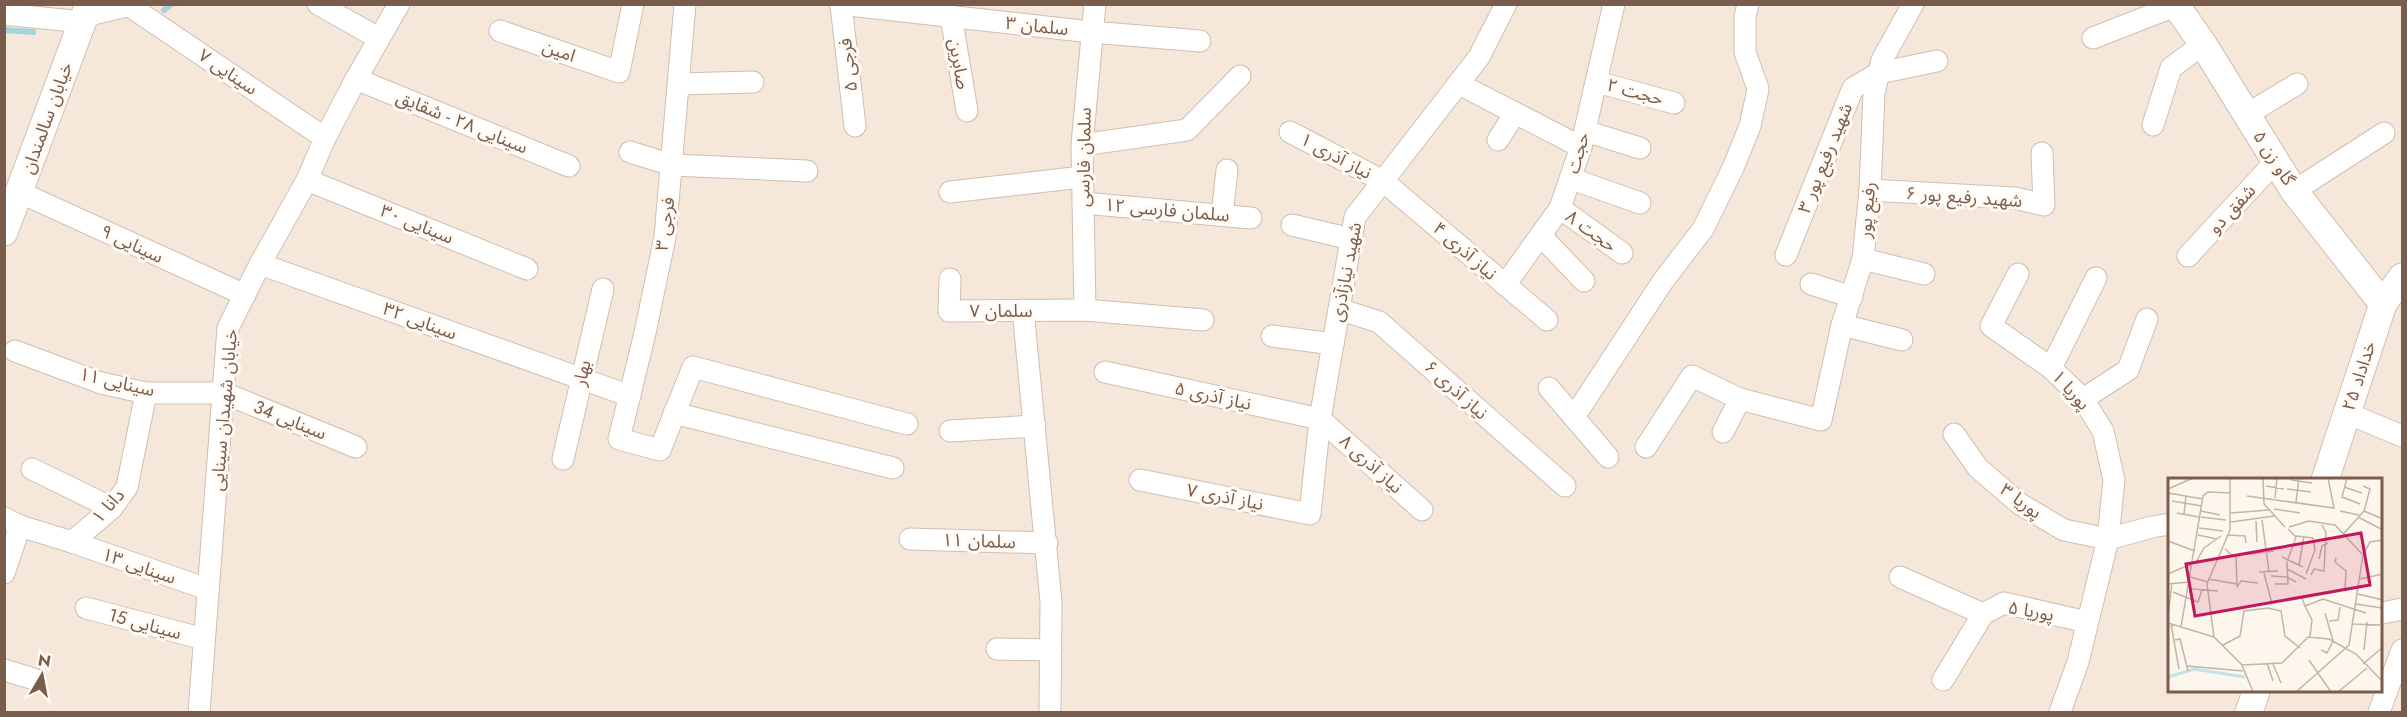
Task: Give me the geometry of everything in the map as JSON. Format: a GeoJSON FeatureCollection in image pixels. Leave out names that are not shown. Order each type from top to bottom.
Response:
{"type":"FeatureCollection","features":[{"type":"Feature","properties":{"kind":"street"},"geometry":{"type":"LineString","coordinates":[[318,4],[378,38]]}},
{"type":"Feature","properties":{"kind":"street","name":"خیابان شهیدان سینایی"},"geometry":{"type":"LineString","coordinates":[[199,712],[228,328],[260,264],[307,180],[325,138],[356,79],[399,4]]}},
{"type":"Feature","properties":{"kind":"street","name":"امین"},"geometry":{"type":"LineString","coordinates":[[500,31],[619,72],[633,4]]}},
{"type":"Feature","properties":{"kind":"street","name":"فرجی ۳"},"geometry":{"type":"LineString","coordinates":[[674,413],[660,450],[619,440],[665,237],[685,4]]}},
{"type":"Feature","properties":{"kind":"street","name":"سلمان فارسی"},"geometry":{"type":"LineString","coordinates":[[1085,310],[1082,145],[1095,4]]}},
{"type":"Feature","properties":{"kind":"street","name":"شهید نیازآذری"},"geometry":{"type":"LineString","coordinates":[[1310,514],[1320,419],[1355,217],[1479,57],[1506,4]]}},
{"type":"Feature","properties":{"kind":"street","name":"حجت"},"geometry":{"type":"LineString","coordinates":[[1505,285],[1560,208],[1572,179],[1614,4]]}},
{"type":"Feature","properties":{"kind":"street"},"geometry":{"type":"LineString","coordinates":[[1574,417],[1663,281],[1703,229],[1733,168],[1750,126],[1758,89],[1745,51],[1745,17],[1748,4]]}},
{"type":"Feature","properties":{"kind":"street","name":"رفیع پور"},"geometry":{"type":"LineString","coordinates":[[1740,399],[1821,420],[1842,325],[1863,259],[1870,190],[1874,93],[1882,60],[1913,4]]}},
{"type":"Feature","properties":{"kind":"street","name":"سلمان ۳"},"geometry":{"type":"LineString","coordinates":[[841,5],[889,7],[951,16],[977,12],[1091,32],[1200,41]]}},
{"type":"Feature","properties":{"kind":"street","name":"فرجی ۵"},"geometry":{"type":"LineString","coordinates":[[841,5],[855,126]]}},
{"type":"Feature","properties":{"kind":"street"},"geometry":{"type":"LineString","coordinates":[[2093,38],[2178,5]]}},
{"type":"Feature","properties":{"kind":"street","name":"گاو زن ۵"},"geometry":{"type":"LineString","coordinates":[[2178,5],[2294,191],[2383,304]]}},
{"type":"Feature","properties":{"kind":"street"},"geometry":{"type":"LineString","coordinates":[[4,14],[93,14],[133,6]]}},
{"type":"Feature","properties":{"kind":"street","name":"سینایی ۷"},"geometry":{"type":"LineString","coordinates":[[133,6],[325,138]]}},
{"type":"Feature","properties":{"kind":"street","name":"خیابان سالمندان"},"geometry":{"type":"LineString","coordinates":[[4,232],[86,13]]}},
{"type":"Feature","properties":{"kind":"street","name":"صابرین"},"geometry":{"type":"LineString","coordinates":[[951,16],[967,111]]}},
{"type":"Feature","properties":{"kind":"street"},"geometry":{"type":"LineString","coordinates":[[2153,125],[2171,68],[2203,44]]}},
{"type":"Feature","properties":{"kind":"street","name":"شهید رفیع پور ۳"},"geometry":{"type":"LineString","coordinates":[[1786,255],[1853,88],[1879,73],[1938,61]]}},
{"type":"Feature","properties":{"kind":"street"},"geometry":{"type":"LineString","coordinates":[[1082,145],[1187,130],[1240,76]]}},
{"type":"Feature","properties":{"kind":"street","name":"سینایی ۲۸ - شقایق"},"geometry":{"type":"LineString","coordinates":[[356,79],[569,166]]}},
{"type":"Feature","properties":{"kind":"street"},"geometry":{"type":"LineString","coordinates":[[678,84],[753,82]]}},
{"type":"Feature","properties":{"kind":"street","name":"حجت ۲"},"geometry":{"type":"LineString","coordinates":[[1597,82],[1674,103]]}},
{"type":"Feature","properties":{"kind":"street"},"geometry":{"type":"LineString","coordinates":[[1459,84],[1515,113],[1583,139],[1640,148]]}},
{"type":"Feature","properties":{"kind":"street"},"geometry":{"type":"LineString","coordinates":[[2246,115],[2298,84]]}},
{"type":"Feature","properties":{"kind":"street"},"geometry":{"type":"LineString","coordinates":[[1498,140],[1515,113]]}},
{"type":"Feature","properties":{"kind":"street","name":"نیاز آذری ۱"},"geometry":{"type":"LineString","coordinates":[[1290,132],[1383,181]]}},
{"type":"Feature","properties":{"kind":"street"},"geometry":{"type":"LineString","coordinates":[[2294,191],[2384,133]]}},
{"type":"Feature","properties":{"kind":"street"},"geometry":{"type":"LineString","coordinates":[[630,152],[672,165],[807,171]]}},
{"type":"Feature","properties":{"kind":"street","name":"شهید رفیع پور ۶"},"geometry":{"type":"LineString","coordinates":[[1870,190],[2015,198],[2044,204],[2042,153]]}},
{"type":"Feature","properties":{"kind":"street","name":"شفق دو"},"geometry":{"type":"LineString","coordinates":[[2188,256],[2276,161]]}},
{"type":"Feature","properties":{"kind":"street"},"geometry":{"type":"LineString","coordinates":[[1222,215],[1227,170]]}},
{"type":"Feature","properties":{"kind":"street"},"geometry":{"type":"LineString","coordinates":[[950,192],[1082,177]]}},
{"type":"Feature","properties":{"kind":"street"},"geometry":{"type":"LineString","coordinates":[[1572,179],[1640,204]]}},
{"type":"Feature","properties":{"kind":"street","name":"سینایی ۳۰"},"geometry":{"type":"LineString","coordinates":[[307,180],[527,268]]}},
{"type":"Feature","properties":{"kind":"street","name":"نیاز آذری ۴"},"geometry":{"type":"LineString","coordinates":[[1383,181],[1547,320]]}},
{"type":"Feature","properties":{"kind":"street","name":"سینایی ۹"},"geometry":{"type":"LineString","coordinates":[[19,192],[244,295]]}},
{"type":"Feature","properties":{"kind":"street","name":"سلمان فارسی ۱۲"},"geometry":{"type":"LineString","coordinates":[[1083,203],[1251,218]]}},
{"type":"Feature","properties":{"kind":"street","name":"حجت ۸"},"geometry":{"type":"LineString","coordinates":[[1560,208],[1622,253]]}},
{"type":"Feature","properties":{"kind":"street"},"geometry":{"type":"LineString","coordinates":[[1292,225],[1351,239]]}},
{"type":"Feature","properties":{"kind":"street"},"geometry":{"type":"LineString","coordinates":[[1541,236],[1584,281]]}},
{"type":"Feature","properties":{"kind":"street"},"geometry":{"type":"LineString","coordinates":[[1863,259],[1924,274]]}},
{"type":"Feature","properties":{"kind":"street","name":"سینایی ۳۲"},"geometry":{"type":"LineString","coordinates":[[260,264],[630,396]]}},
{"type":"Feature","properties":{"kind":"street","name":"پوریا ۱"},"geometry":{"type":"LineString","coordinates":[[2018,274],[1990,326],[2051,368],[2083,399],[2103,431],[2114,480],[2108,539],[2078,662],[2060,712]]}},
{"type":"Feature","properties":{"kind":"street","name":"خداداد ۲۵"},"geometry":{"type":"LineString","coordinates":[[2326,478],[2383,304],[2403,277]]}},
{"type":"Feature","properties":{"kind":"street"},"geometry":{"type":"LineString","coordinates":[[2051,368],[2096,278]]}},
{"type":"Feature","properties":{"kind":"street","name":"سلمان ۷"},"geometry":{"type":"LineString","coordinates":[[950,279],[949,311],[1085,310],[1203,320]]}},
{"type":"Feature","properties":{"kind":"street"},"geometry":{"type":"LineString","coordinates":[[1811,284],[1852,297]]}},
{"type":"Feature","properties":{"kind":"street","name":"بهار"},"geometry":{"type":"LineString","coordinates":[[563,459],[603,289]]}},
{"type":"Feature","properties":{"kind":"street","name":"نیاز آذری ۶"},"geometry":{"type":"LineString","coordinates":[[1339,309],[1379,322],[1565,486]]}},
{"type":"Feature","properties":{"kind":"street"},"geometry":{"type":"LineString","coordinates":[[1023,310],[1051,602],[1050,712]]}},
{"type":"Feature","properties":{"kind":"street"},"geometry":{"type":"LineString","coordinates":[[2083,399],[2128,370],[2147,319]]}},
{"type":"Feature","properties":{"kind":"street"},"geometry":{"type":"LineString","coordinates":[[1842,325],[1902,340]]}},
{"type":"Feature","properties":{"kind":"street"},"geometry":{"type":"LineString","coordinates":[[1272,336],[1333,344]]}},
{"type":"Feature","properties":{"kind":"street","name":"سینایی ۱۱"},"geometry":{"type":"LineString","coordinates":[[15,351],[101,383],[146,393],[224,393]]}},
{"type":"Feature","properties":{"kind":"street"},"geometry":{"type":"LineString","coordinates":[[893,468],[674,413],[693,367],[907,424]]}},
{"type":"Feature","properties":{"kind":"street","name":"نیاز آذری ۵"},"geometry":{"type":"LineString","coordinates":[[1105,372],[1320,419]]}},
{"type":"Feature","properties":{"kind":"street"},"geometry":{"type":"LineString","coordinates":[[1646,447],[1692,376],[1740,399],[1723,432]]}},
{"type":"Feature","properties":{"kind":"street"},"geometry":{"type":"LineString","coordinates":[[1549,388],[1608,456]]}},
{"type":"Feature","properties":{"kind":"street","name":"دانا ۱"},"geometry":{"type":"LineString","coordinates":[[72,542],[112,508],[127,487],[146,393]]}},
{"type":"Feature","properties":{"kind":"street","name":"سینایی 34"},"geometry":{"type":"LineString","coordinates":[[224,393],[356,447]]}},
{"type":"Feature","properties":{"kind":"street"},"geometry":{"type":"LineString","coordinates":[[2347,413],[2403,436]]}},
{"type":"Feature","properties":{"kind":"street","name":"نیاز آذری ۸"},"geometry":{"type":"LineString","coordinates":[[1320,419],[1422,510]]}},
{"type":"Feature","properties":{"kind":"street"},"geometry":{"type":"LineString","coordinates":[[950,431],[1035,426]]}},
{"type":"Feature","properties":{"kind":"street","name":"پوریا ۳"},"geometry":{"type":"LineString","coordinates":[[1954,434],[1978,468],[2020,504],[2064,530],[2108,539]]}},
{"type":"Feature","properties":{"kind":"street"},"geometry":{"type":"LineString","coordinates":[[32,469],[112,508]]}},
{"type":"Feature","properties":{"kind":"street","name":"نیاز آذری ۷"},"geometry":{"type":"LineString","coordinates":[[1140,480],[1310,514]]}},
{"type":"Feature","properties":{"kind":"street"},"geometry":{"type":"LineString","coordinates":[[4,573],[12,522],[72,542]]}},
{"type":"Feature","properties":{"kind":"street"},"geometry":{"type":"LineString","coordinates":[[2108,539],[2168,524]]}},
{"type":"Feature","properties":{"kind":"street","name":"سلمان ۱۱"},"geometry":{"type":"LineString","coordinates":[[910,539],[1047,543]]}},
{"type":"Feature","properties":{"kind":"street","name":"سینایی ۱۳"},"geometry":{"type":"LineString","coordinates":[[72,542],[207,589]]}},
{"type":"Feature","properties":{"kind":"street"},"geometry":{"type":"LineString","coordinates":[[1900,577],[1983,614]]}},
{"type":"Feature","properties":{"kind":"street","name":"پوریا ۵"},"geometry":{"type":"LineString","coordinates":[[1943,680],[1983,614],[2004,603],[2087,622]]}},
{"type":"Feature","properties":{"kind":"street","name":"سینایی 15"},"geometry":{"type":"LineString","coordinates":[[86,608],[204,639]]}},
{"type":"Feature","properties":{"kind":"street"},"geometry":{"type":"LineString","coordinates":[[2383,613],[2403,609]]}},
{"type":"Feature","properties":{"kind":"street"},"geometry":{"type":"LineString","coordinates":[[997,649],[1051,650]]}},
{"type":"Feature","properties":{"kind":"street"},"geometry":{"type":"LineString","coordinates":[[2379,712],[2403,650]]}},
{"type":"Feature","properties":{"kind":"street"},"geometry":{"type":"LineString","coordinates":[[4,670],[33,679]]}},
{"type":"Feature","properties":{"kind":"street"},"geometry":{"type":"LineString","coordinates":[[2249,712],[2256,693]]}},
{"type":"Feature","properties":{"kind":"shaded area"},"geometry":{"type":"Polygon","coordinates":[[[4,5],[2402,5],[2402,712],[5,712],[4,5]]]}},
{"type":"Feature","properties":{"kind":"waterway"},"geometry":{"type":"LineString","coordinates":[[164,10],[171,4]]}},
{"type":"Feature","properties":{"kind":"waterway"},"geometry":{"type":"LineString","coordinates":[[4,30],[33,32]]}}]}
